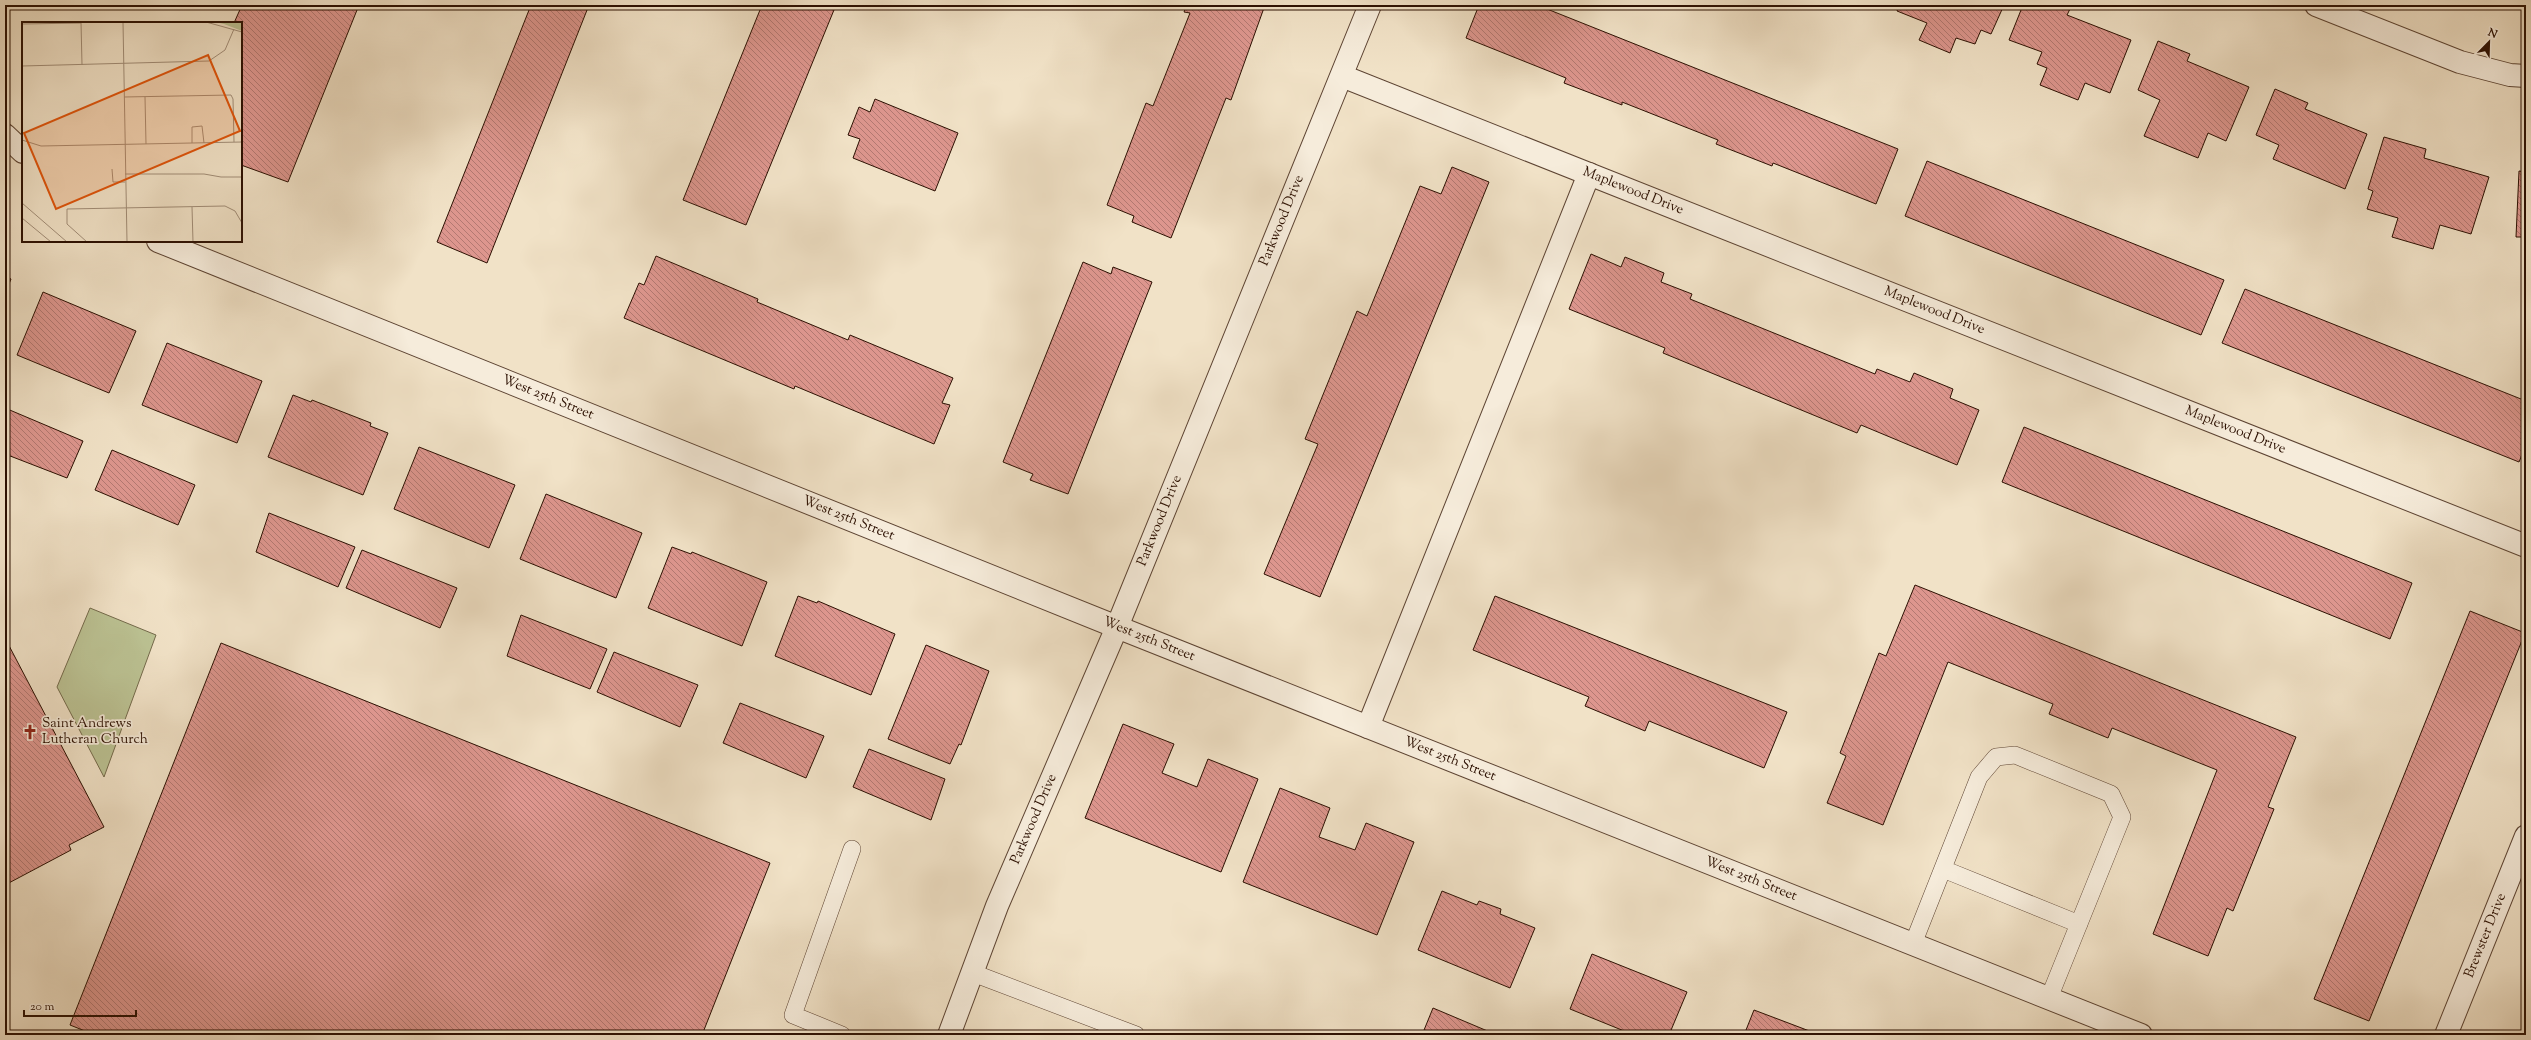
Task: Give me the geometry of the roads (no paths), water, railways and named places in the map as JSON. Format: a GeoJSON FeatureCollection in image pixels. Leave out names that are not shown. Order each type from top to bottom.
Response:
{"type":"FeatureCollection","features":[{"type":"Feature","properties":{"kind":"street","name":"Parkwood Drive"},"geometry":{"type":"LineString","coordinates":[[949,1035],[997,906],[1117,627],[1370,5]]}},
{"type":"Feature","properties":{"kind":"street"},"geometry":{"type":"LineString","coordinates":[[2316,5],[2460,62],[2510,75],[2526,76]]}},
{"type":"Feature","properties":{"kind":"street","name":"Maplewood Drive"},"geometry":{"type":"LineString","coordinates":[[1342,76],[2526,546]]}},
{"type":"Feature","properties":{"kind":"street"},"geometry":{"type":"LineString","coordinates":[[5,135],[22,151]]}},
{"type":"Feature","properties":{"kind":"street"},"geometry":{"type":"LineString","coordinates":[[1368,727],[1589,174]]}},
{"type":"Feature","properties":{"kind":"street","name":"West 25th Street"},"geometry":{"type":"LineString","coordinates":[[160,242],[1117,627],[2141,1035]]}},
{"type":"Feature","properties":{"kind":"street","name":"Brewster Drive"},"geometry":{"type":"LineString","coordinates":[[2446,1035],[2526,836]]}},
{"type":"Feature","properties":{"kind":"lane"},"geometry":{"type":"LineString","coordinates":[[1913,944],[1979,776],[1996,757],[2015,755],[2111,794],[2122,817],[2049,998]]}},
{"type":"Feature","properties":{"kind":"lane"},"geometry":{"type":"LineString","coordinates":[[842,1035],[793,1015],[852,849]]}},
{"type":"Feature","properties":{"kind":"lane"},"geometry":{"type":"LineString","coordinates":[[1943,869],[2079,924]]}},
{"type":"Feature","properties":{"kind":"lane"},"geometry":{"type":"LineString","coordinates":[[973,973],[1136,1035]]}},
{"type":"Feature","properties":{"kind":"place","name":"Saint Andrews Lutheran Church"},"geometry":{"type":"Point","coordinates":[30,732]}}]}
